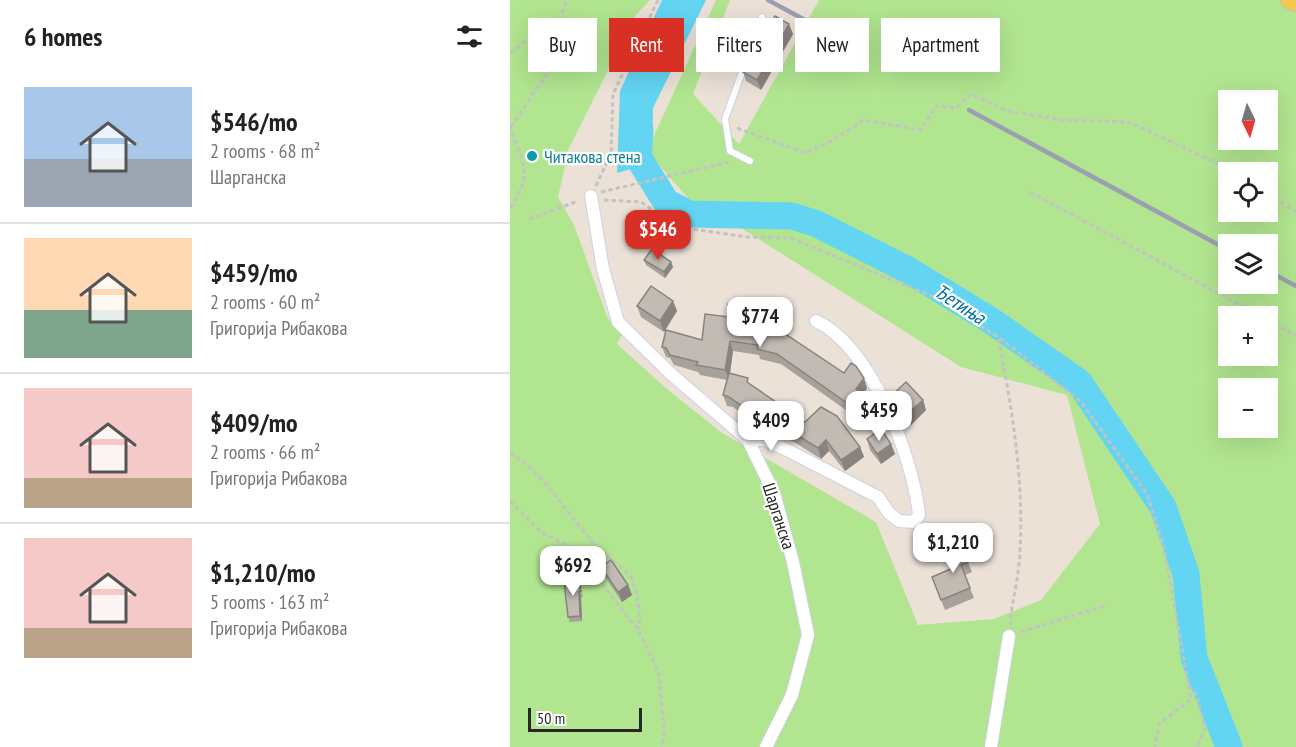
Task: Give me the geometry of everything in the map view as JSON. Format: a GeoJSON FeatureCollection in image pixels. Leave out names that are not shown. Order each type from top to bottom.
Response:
{"type":"FeatureCollection","features":[{"type":"Feature","properties":{"kind":"main road"},"geometry":{"type":"LineString","coordinates":[[1290,0],[1296,2]]}},
{"type":"Feature","properties":{"kind":"street","name":"Шарганска"},"geometry":{"type":"LineString","coordinates":[[593,194],[603,269],[618,322],[671,374],[748,440],[774,493],[793,562],[808,635],[792,695],[766,747]]}},
{"type":"Feature","properties":{"kind":"street"},"geometry":{"type":"LineString","coordinates":[[748,440],[765,440],[878,497],[889,513],[899,521],[914,522],[919,515],[908,457],[864,365],[846,341],[816,321]]}},
{"type":"Feature","properties":{"kind":"street"},"geometry":{"type":"LineString","coordinates":[[991,747],[1009,636]]}},
{"type":"Feature","properties":{"kind":"lane"},"geometry":{"type":"LineString","coordinates":[[750,161],[730,151],[726,124],[742,69],[762,17]]}},
{"type":"Feature","properties":{"kind":"path"},"geometry":{"type":"LineString","coordinates":[[561,18],[567,0]]}},
{"type":"Feature","properties":{"kind":"path"},"geometry":{"type":"LineString","coordinates":[[593,194],[611,153],[613,94],[658,0]]}},
{"type":"Feature","properties":{"kind":"path"},"geometry":{"type":"LineString","coordinates":[[510,53],[528,40]]}},
{"type":"Feature","properties":{"kind":"path"},"geometry":{"type":"LineString","coordinates":[[510,210],[525,179],[519,150],[511,138],[510,127],[548,72]]}},
{"type":"Feature","properties":{"kind":"path"},"geometry":{"type":"LineString","coordinates":[[726,124],[805,153],[826,144],[864,120],[921,130],[936,106],[956,108],[971,94],[1008,111],[1063,120],[1130,122],[1218,164]]}},
{"type":"Feature","properties":{"kind":"path"},"geometry":{"type":"LineString","coordinates":[[529,219],[593,194],[684,171],[724,163],[750,161]]}},
{"type":"Feature","properties":{"kind":"path"},"geometry":{"type":"LineString","coordinates":[[1030,192],[1242,306]]}},
{"type":"Feature","properties":{"kind":"path"},"geometry":{"type":"LineString","coordinates":[[593,194],[604,200],[641,202],[678,227],[747,237],[790,238],[932,296],[998,337],[1081,402],[1147,494],[1164,548],[1191,699],[1159,724],[1155,747]]}},
{"type":"Feature","properties":{"kind":"path"},"geometry":{"type":"LineString","coordinates":[[1278,200],[1296,212]]}},
{"type":"Feature","properties":{"kind":"path"},"geometry":{"type":"LineString","coordinates":[[1278,326],[1296,336]]}},
{"type":"Feature","properties":{"kind":"path"},"geometry":{"type":"LineString","coordinates":[[998,337],[1012,411],[1021,506],[1020,554],[1009,636],[1107,605]]}},
{"type":"Feature","properties":{"kind":"path"},"geometry":{"type":"LineString","coordinates":[[510,453],[524,461],[542,480],[584,534],[608,559],[631,576],[640,609],[639,631]]}},
{"type":"Feature","properties":{"kind":"path"},"geometry":{"type":"LineString","coordinates":[[510,501],[542,533],[585,554],[609,593],[639,631],[659,673],[664,733],[662,747]]}},
{"type":"Feature","properties":{"kind":"path"},"geometry":{"type":"LineString","coordinates":[[1188,685],[1196,694],[1205,729],[1197,747]]}},
{"type":"Feature","properties":{"kind":"green space"},"geometry":{"type":"Polygon","coordinates":[[[510,0],[650,0],[634,18],[609,18],[609,69],[569,148],[558,197],[574,225],[608,319],[626,327],[617,344],[668,390],[722,433],[876,522],[918,625],[994,619],[1041,600],[1100,524],[1067,395],[961,367],[719,214],[688,198],[647,151],[696,44],[696,72],[702,72],[693,94],[739,144],[779,72],[783,72],[783,65],[795,43],[795,72],[869,72],[869,18],[809,18],[819,0],[1296,0],[1296,747],[510,747],[510,0]]]}},
{"type":"Feature","properties":{"kind":"green space"},"geometry":{"type":"Polygon","coordinates":[[[716,0],[730,0],[723,18],[708,18],[716,0]]]}},
{"type":"Feature","properties":{"kind":"water"},"geometry":{"type":"Polygon","coordinates":[[[662,0],[706,0],[684,45],[684,18],[654,18],[662,0]]]}},
{"type":"Feature","properties":{"kind":"water"},"geometry":{"type":"Polygon","coordinates":[[[629,72],[671,72],[653,108],[652,163],[617,173],[620,91],[629,72]]]}},
{"type":"Feature","properties":{"kind":"building"},"geometry":{"type":"Polygon","coordinates":[[[783,21],[789,24],[783,34],[783,21]]]}},
{"type":"Feature","properties":{"kind":"building"},"geometry":{"type":"Polygon","coordinates":[[[743,72],[762,72],[757,80],[743,72]]]}},
{"type":"Feature","properties":{"kind":"building"},"geometry":{"type":"Polygon","coordinates":[[[652,249],[671,262],[664,272],[644,260],[652,249]]]}},
{"type":"Feature","properties":{"kind":"building"},"geometry":{"type":"Polygon","coordinates":[[[651,286],[673,301],[660,321],[637,306],[651,286]]]}},
{"type":"Feature","properties":{"kind":"building"},"geometry":{"type":"Polygon","coordinates":[[[759,301],[761,325],[784,330],[784,333],[844,373],[851,363],[856,366],[864,378],[856,389],[861,393],[850,405],[777,354],[757,349],[758,345],[730,341],[725,370],[696,365],[698,362],[670,355],[666,348],[662,347],[666,330],[702,340],[705,314],[729,317],[728,304],[759,301]]]}},
{"type":"Feature","properties":{"kind":"building"},"geometry":{"type":"Polygon","coordinates":[[[729,373],[748,378],[747,382],[805,422],[821,407],[837,416],[860,447],[841,460],[826,440],[818,448],[790,431],[760,419],[723,395],[729,373]]]}},
{"type":"Feature","properties":{"kind":"building"},"geometry":{"type":"Polygon","coordinates":[[[906,382],[923,400],[907,414],[891,396],[906,382]]]}},
{"type":"Feature","properties":{"kind":"building"},"geometry":{"type":"Polygon","coordinates":[[[881,429],[891,444],[877,454],[867,439],[881,429]]]}},
{"type":"Feature","properties":{"kind":"building"},"geometry":{"type":"Polygon","coordinates":[[[960,541],[968,562],[961,565],[970,588],[941,600],[932,577],[953,568],[945,547],[960,541]]]}},
{"type":"Feature","properties":{"kind":"building"},"geometry":{"type":"Polygon","coordinates":[[[611,560],[628,585],[618,592],[601,567],[611,560]]]}},
{"type":"Feature","properties":{"kind":"building"},"geometry":{"type":"Polygon","coordinates":[[[577,577],[581,591],[579,592],[580,616],[568,617],[564,581],[577,577]]]}},
{"type":"Feature","properties":{"kind":"waterway","name":"Ђетиња"},"geometry":{"type":"LineString","coordinates":[[640,130],[638,157],[666,202],[689,214],[792,216],[817,224],[908,270],[990,320],[1079,382],[1163,507],[1186,574],[1194,658],[1229,747]]}},
{"type":"Feature","properties":{"kind":"railway"},"geometry":{"type":"LineString","coordinates":[[768,0],[801,18]]}},
{"type":"Feature","properties":{"kind":"railway"},"geometry":{"type":"LineString","coordinates":[[969,110],[1218,245]]}},
{"type":"Feature","properties":{"kind":"railway"},"geometry":{"type":"LineString","coordinates":[[1278,276],[1296,286]]}},
{"type":"Feature","properties":{"kind":"place","name":"Читакова стена"},"geometry":{"type":"Point","coordinates":[532,156]}}]}
